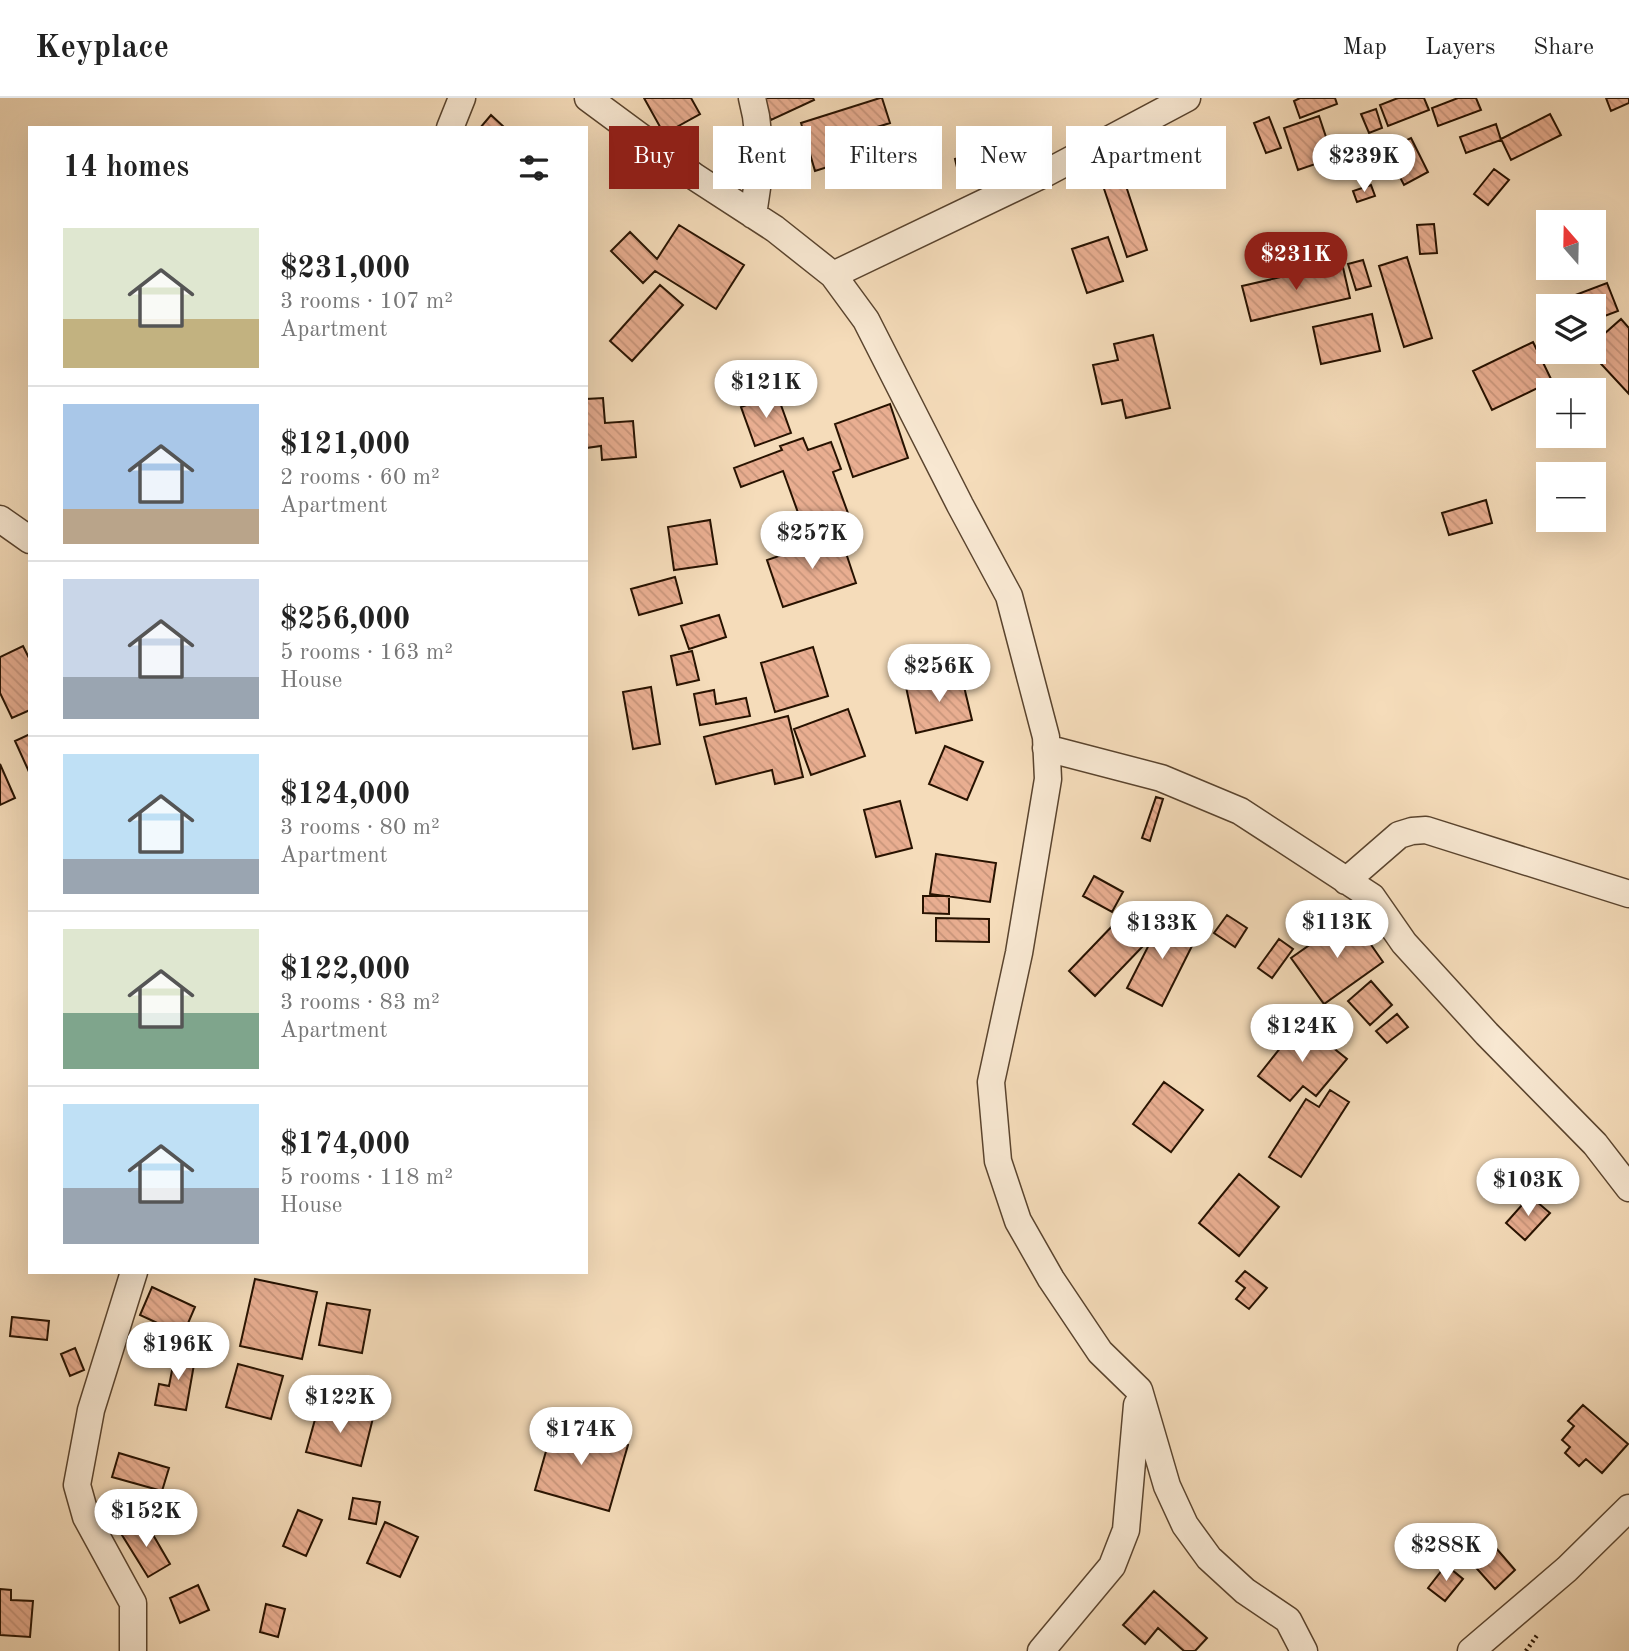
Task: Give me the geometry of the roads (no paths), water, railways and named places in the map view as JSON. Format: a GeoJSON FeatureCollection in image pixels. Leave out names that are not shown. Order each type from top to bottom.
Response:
{"type":"FeatureCollection","features":[{"type":"Feature","properties":{"kind":"street"},"geometry":{"type":"LineString","coordinates":[[451,126],[462,98]]}},
{"type":"Feature","properties":{"kind":"street"},"geometry":{"type":"LineString","coordinates":[[588,98],[695,177],[775,229],[833,275],[866,320],[1009,596],[1046,737],[1048,779],[1019,953],[990,1082],[998,1161],[1018,1221],[1051,1279],[1100,1352],[1139,1390],[1167,1486],[1185,1525],[1209,1558],[1245,1591],[1288,1620],[1304,1651]]}},
{"type":"Feature","properties":{"kind":"street"},"geometry":{"type":"LineString","coordinates":[[752,98],[761,161],[752,215]]}},
{"type":"Feature","properties":{"kind":"street"},"geometry":{"type":"LineString","coordinates":[[833,275],[1046,173],[1188,98]]}},
{"type":"Feature","properties":{"kind":"street"},"geometry":{"type":"LineString","coordinates":[[0,519],[28,539]]}},
{"type":"Feature","properties":{"kind":"street"},"geometry":{"type":"LineString","coordinates":[[1046,748],[1161,778],[1240,811],[1372,898],[1404,943],[1487,1034],[1595,1144],[1629,1188]]}},
{"type":"Feature","properties":{"kind":"street"},"geometry":{"type":"LineString","coordinates":[[1346,881],[1399,835],[1426,830],[1629,894]]}},
{"type":"Feature","properties":{"kind":"street"},"geometry":{"type":"LineString","coordinates":[[133,1274],[91,1410],[78,1485],[86,1517],[133,1603],[133,1651]]}},
{"type":"Feature","properties":{"kind":"street"},"geometry":{"type":"LineString","coordinates":[[1041,1651],[1112,1566],[1126,1531],[1139,1390]]}},
{"type":"Feature","properties":{"kind":"street"},"geometry":{"type":"LineString","coordinates":[[1471,1651],[1567,1569],[1629,1508]]}}]}
